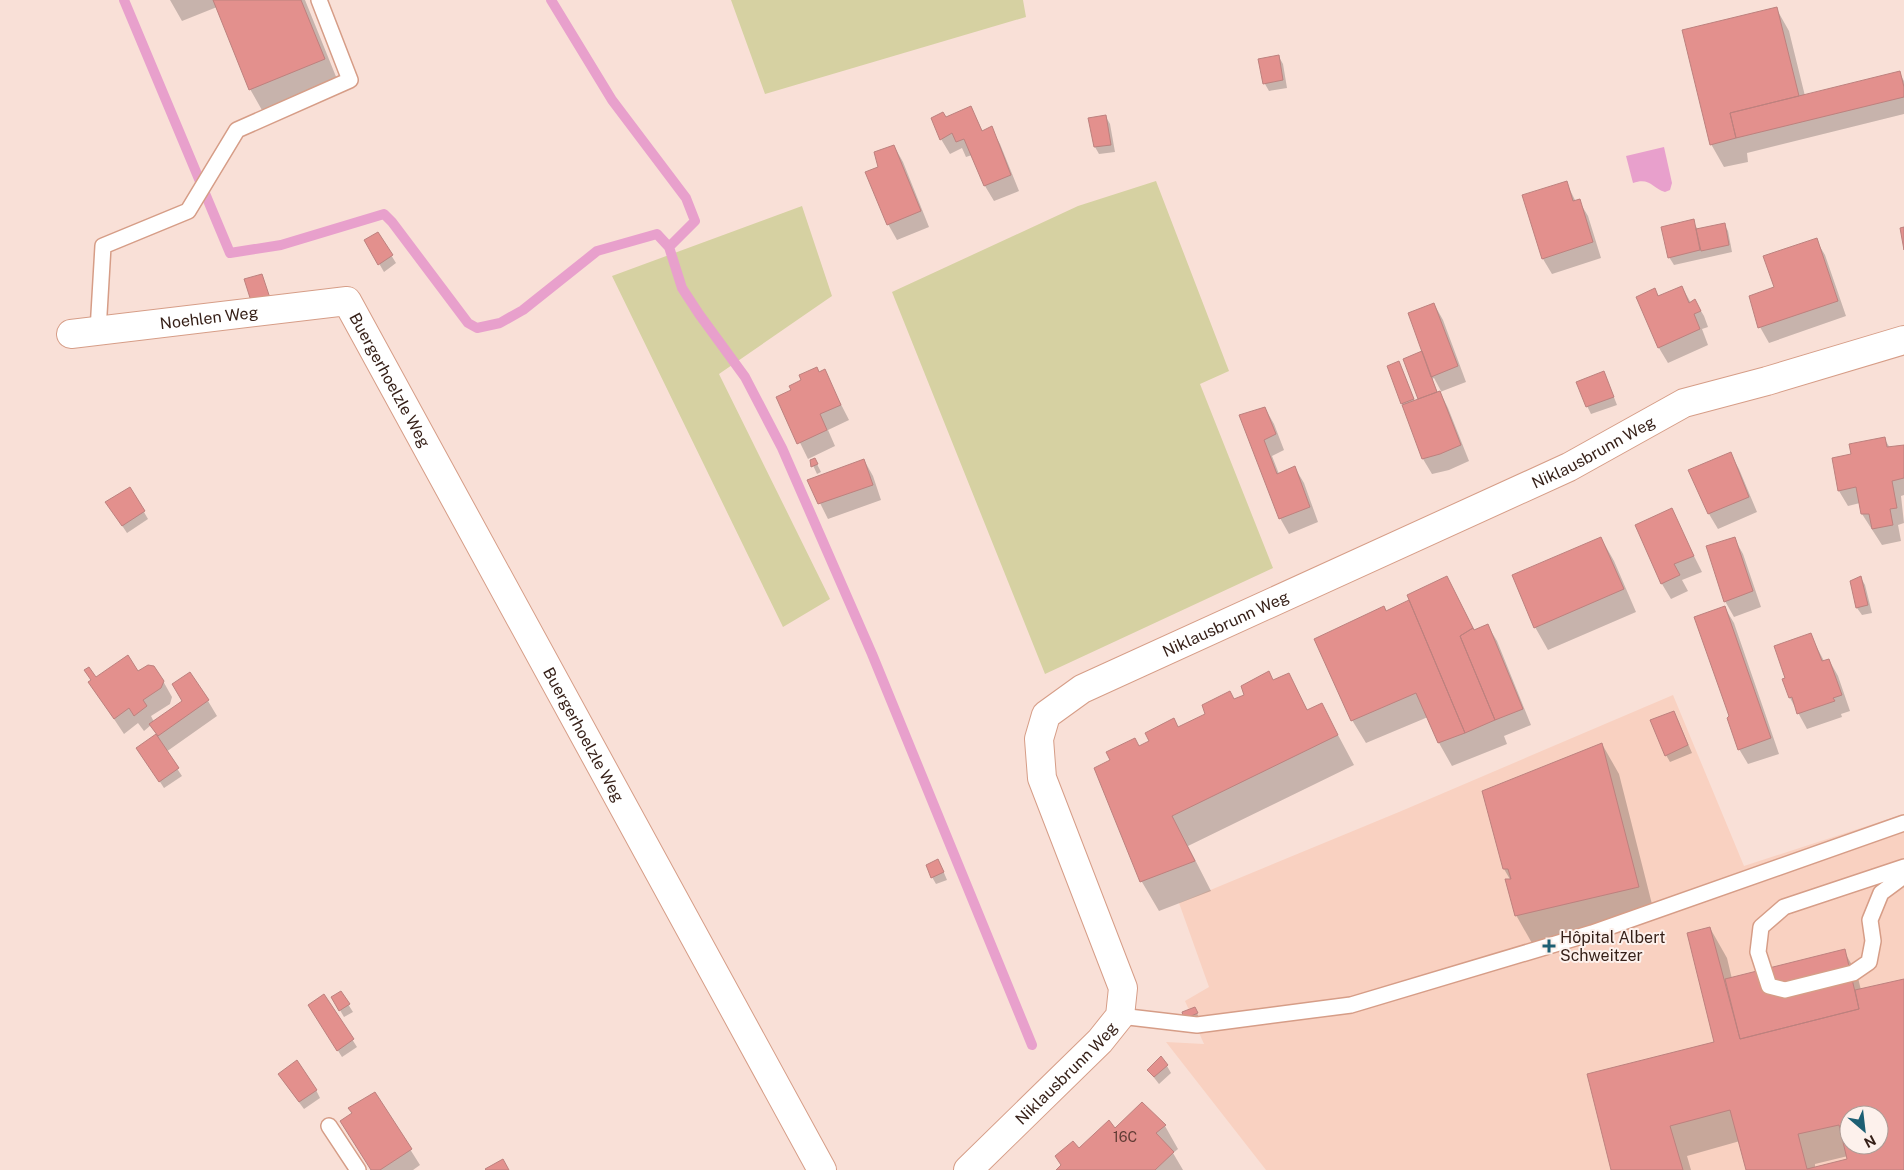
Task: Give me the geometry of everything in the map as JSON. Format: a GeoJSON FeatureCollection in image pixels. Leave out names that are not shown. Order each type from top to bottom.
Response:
{"type":"FeatureCollection","features":[{"type":"Feature","properties":{"kind":"street","name":"Noehlen Weg"},"geometry":{"type":"LineString","coordinates":[[71,334],[347,301]]}},
{"type":"Feature","properties":{"kind":"street","name":"Buergerhoelzle Weg"},"geometry":{"type":"LineString","coordinates":[[347,301],[822,1170]]}},
{"type":"Feature","properties":{"kind":"street","name":"Niklausbrunn Weg"},"geometry":{"type":"LineString","coordinates":[[968,1170],[1100,1040],[1120,1016],[1123,988],[1042,778],[1039,739],[1046,715],[1082,689],[1568,467],[1684,403],[1767,381],[1904,340]]}},
{"type":"Feature","properties":{"kind":"lane"},"geometry":{"type":"LineString","coordinates":[[98,331],[103,246],[188,211],[237,130],[350,80],[319,0]]}},
{"type":"Feature","properties":{"kind":"lane"},"geometry":{"type":"LineString","coordinates":[[1120,1016],[1197,1025],[1351,1006],[1592,933],[1904,823]]}},
{"type":"Feature","properties":{"kind":"lane"},"geometry":{"type":"LineString","coordinates":[[1904,868],[1784,907],[1761,927],[1758,952],[1769,986],[1785,990],[1853,973],[1869,962],[1873,941],[1870,920],[1881,893],[1904,876]]}},
{"type":"Feature","properties":{"kind":"lane"},"geometry":{"type":"LineString","coordinates":[[329,1126],[358,1170]]}},
{"type":"Feature","properties":{"kind":"shaded area"},"geometry":{"type":"Polygon","coordinates":[[[731,0],[1023,0],[1026,17],[765,94],[731,0]]]}},
{"type":"Feature","properties":{"kind":"shaded area"},"geometry":{"type":"Polygon","coordinates":[[[1664,147],[1672,183],[1670,190],[1665,192],[1643,181],[1633,183],[1626,156],[1664,147]]]}},
{"type":"Feature","properties":{"kind":"shaded area"},"geometry":{"type":"Polygon","coordinates":[[[1156,181],[1229,371],[1200,384],[1273,568],[1045,674],[892,292],[1078,206],[1156,181]]]}},
{"type":"Feature","properties":{"kind":"shaded area"},"geometry":{"type":"Polygon","coordinates":[[[802,206],[832,296],[719,374],[830,599],[783,627],[612,276],[802,206]]]}},
{"type":"Feature","properties":{"kind":"shaded area","name":"Hôpital Albert Schweitzer"},"geometry":{"type":"Polygon","coordinates":[[[1673,695],[1744,866],[1904,814],[1904,1170],[1266,1170],[1166,1042],[1204,1044],[1185,1001],[1209,987],[1179,903],[1399,812],[1673,695]]]}},
{"type":"Feature","properties":{"kind":"building"},"geometry":{"type":"Polygon","coordinates":[[[213,0],[301,0],[325,59],[249,90],[213,0]]]}},
{"type":"Feature","properties":{"kind":"building"},"geometry":{"type":"Polygon","coordinates":[[[1777,7],[1799,96],[1730,113],[1736,138],[1710,145],[1682,30],[1777,7]]]}},
{"type":"Feature","properties":{"kind":"building"},"geometry":{"type":"Polygon","coordinates":[[[1279,55],[1283,80],[1263,84],[1258,59],[1279,55]]]}},
{"type":"Feature","properties":{"kind":"building"},"geometry":{"type":"Polygon","coordinates":[[[1900,71],[1904,87],[1904,97],[1736,138],[1730,113],[1900,71]]]}},
{"type":"Feature","properties":{"kind":"building"},"geometry":{"type":"Polygon","coordinates":[[[971,106],[982,131],[992,126],[1011,175],[984,186],[964,139],[956,142],[952,133],[940,140],[931,118],[943,112],[946,117],[971,106]]]}},
{"type":"Feature","properties":{"kind":"building"},"geometry":{"type":"Polygon","coordinates":[[[1106,115],[1111,145],[1094,147],[1088,118],[1106,115]]]}},
{"type":"Feature","properties":{"kind":"building"},"geometry":{"type":"Polygon","coordinates":[[[894,145],[921,211],[887,225],[865,172],[878,167],[874,152],[894,145]]]}},
{"type":"Feature","properties":{"kind":"building"},"geometry":{"type":"Polygon","coordinates":[[[1567,181],[1573,201],[1580,199],[1593,242],[1542,259],[1522,195],[1567,181]]]}},
{"type":"Feature","properties":{"kind":"building"},"geometry":{"type":"Polygon","coordinates":[[[1694,219],[1700,250],[1668,258],[1661,227],[1694,219]]]}},
{"type":"Feature","properties":{"kind":"building"},"geometry":{"type":"Polygon","coordinates":[[[1725,223],[1729,245],[1701,251],[1696,229],[1725,223]]]}},
{"type":"Feature","properties":{"kind":"building"},"geometry":{"type":"Polygon","coordinates":[[[1904,227],[1904,250],[1900,228],[1904,227]]]}},
{"type":"Feature","properties":{"kind":"building"},"geometry":{"type":"Polygon","coordinates":[[[378,232],[393,255],[378,265],[364,240],[378,232]]]}},
{"type":"Feature","properties":{"kind":"building"},"geometry":{"type":"Polygon","coordinates":[[[1817,238],[1838,301],[1758,328],[1749,296],[1774,287],[1763,256],[1817,238]]]}},
{"type":"Feature","properties":{"kind":"building"},"geometry":{"type":"Polygon","coordinates":[[[262,274],[270,298],[252,304],[244,279],[262,274]]]}},
{"type":"Feature","properties":{"kind":"building"},"geometry":{"type":"Polygon","coordinates":[[[1682,286],[1689,303],[1695,299],[1701,311],[1694,314],[1700,329],[1658,348],[1636,297],[1655,288],[1658,296],[1682,286]]]}},
{"type":"Feature","properties":{"kind":"building"},"geometry":{"type":"Polygon","coordinates":[[[1434,303],[1458,366],[1431,377],[1408,313],[1434,303]]]}},
{"type":"Feature","properties":{"kind":"building"},"geometry":{"type":"Polygon","coordinates":[[[1422,351],[1437,392],[1418,399],[1403,359],[1422,351]]]}},
{"type":"Feature","properties":{"kind":"building"},"geometry":{"type":"Polygon","coordinates":[[[1399,361],[1414,399],[1401,404],[1387,366],[1399,361]]]}},
{"type":"Feature","properties":{"kind":"building"},"geometry":{"type":"Polygon","coordinates":[[[817,367],[819,372],[825,369],[841,405],[820,414],[827,430],[797,444],[776,397],[791,390],[789,386],[801,380],[799,375],[817,367]]]}},
{"type":"Feature","properties":{"kind":"building"},"geometry":{"type":"Polygon","coordinates":[[[1604,371],[1614,397],[1586,407],[1576,382],[1604,371]]]}},
{"type":"Feature","properties":{"kind":"building"},"geometry":{"type":"Polygon","coordinates":[[[1440,391],[1461,445],[1422,459],[1402,405],[1440,391]]]}},
{"type":"Feature","properties":{"kind":"building"},"geometry":{"type":"Polygon","coordinates":[[[1265,407],[1276,434],[1264,440],[1277,474],[1295,466],[1310,507],[1279,519],[1239,415],[1265,407]]]}},
{"type":"Feature","properties":{"kind":"building"},"geometry":{"type":"Polygon","coordinates":[[[1885,437],[1887,447],[1904,445],[1904,478],[1892,481],[1897,508],[1890,509],[1893,525],[1872,529],[1869,514],[1861,514],[1856,487],[1838,491],[1832,458],[1851,454],[1849,444],[1885,437]]]}},
{"type":"Feature","properties":{"kind":"building"},"geometry":{"type":"Polygon","coordinates":[[[1731,452],[1749,497],[1708,514],[1688,470],[1731,452]]]}},
{"type":"Feature","properties":{"kind":"building"},"geometry":{"type":"Polygon","coordinates":[[[815,458],[818,464],[811,467],[810,460],[815,458]]]}},
{"type":"Feature","properties":{"kind":"building"},"geometry":{"type":"Polygon","coordinates":[[[864,459],[873,485],[818,504],[807,480],[864,459]]]}},
{"type":"Feature","properties":{"kind":"building"},"geometry":{"type":"Polygon","coordinates":[[[130,487],[145,511],[122,526],[105,502],[130,487]]]}},
{"type":"Feature","properties":{"kind":"building"},"geometry":{"type":"Polygon","coordinates":[[[1672,508],[1694,556],[1674,564],[1680,575],[1661,584],[1635,525],[1672,508]]]}},
{"type":"Feature","properties":{"kind":"building"},"geometry":{"type":"Polygon","coordinates":[[[1601,537],[1624,589],[1534,628],[1512,575],[1601,537]]]}},
{"type":"Feature","properties":{"kind":"building"},"geometry":{"type":"Polygon","coordinates":[[[1735,537],[1753,591],[1724,602],[1706,546],[1735,537]]]}},
{"type":"Feature","properties":{"kind":"building"},"geometry":{"type":"Polygon","coordinates":[[[1447,576],[1473,628],[1460,636],[1495,720],[1465,733],[1407,595],[1447,576]]]}},
{"type":"Feature","properties":{"kind":"building"},"geometry":{"type":"Polygon","coordinates":[[[1861,576],[1868,605],[1856,608],[1850,581],[1861,576]]]}},
{"type":"Feature","properties":{"kind":"building"},"geometry":{"type":"Polygon","coordinates":[[[1409,600],[1465,733],[1438,743],[1416,693],[1351,721],[1314,639],[1384,606],[1386,611],[1409,600]]]}},
{"type":"Feature","properties":{"kind":"building"},"geometry":{"type":"Polygon","coordinates":[[[1725,606],[1771,738],[1738,750],[1727,718],[1729,716],[1694,617],[1725,606]]]}},
{"type":"Feature","properties":{"kind":"building"},"geometry":{"type":"Polygon","coordinates":[[[1488,624],[1523,709],[1495,720],[1460,636],[1473,628],[1474,630],[1488,624]]]}},
{"type":"Feature","properties":{"kind":"building"},"geometry":{"type":"Polygon","coordinates":[[[1811,633],[1822,661],[1829,659],[1842,695],[1833,698],[1835,701],[1797,714],[1792,697],[1789,698],[1782,679],[1785,678],[1774,646],[1811,633]]]}},
{"type":"Feature","properties":{"kind":"building"},"geometry":{"type":"Polygon","coordinates":[[[128,655],[138,671],[148,665],[154,666],[164,681],[161,688],[143,700],[147,706],[134,716],[129,708],[114,719],[88,682],[91,680],[84,670],[89,667],[96,677],[128,655]]]}},
{"type":"Feature","properties":{"kind":"building"},"geometry":{"type":"Polygon","coordinates":[[[1269,671],[1273,680],[1289,673],[1307,710],[1322,703],[1338,735],[1172,816],[1195,861],[1140,882],[1094,768],[1110,760],[1106,752],[1135,738],[1139,746],[1149,741],[1145,733],[1174,718],[1178,727],[1205,714],[1202,705],[1230,691],[1234,699],[1244,695],[1241,686],[1269,671]]]}},
{"type":"Feature","properties":{"kind":"building"},"geometry":{"type":"Polygon","coordinates":[[[190,672],[209,700],[158,736],[149,724],[182,701],[172,684],[190,672]]]}},
{"type":"Feature","properties":{"kind":"building"},"geometry":{"type":"Polygon","coordinates":[[[1674,711],[1688,745],[1665,756],[1650,720],[1674,711]]]}},
{"type":"Feature","properties":{"kind":"building"},"geometry":{"type":"Polygon","coordinates":[[[156,734],[179,768],[159,782],[136,748],[156,734]]]}},
{"type":"Feature","properties":{"kind":"building"},"geometry":{"type":"Polygon","coordinates":[[[1602,743],[1639,887],[1515,916],[1505,879],[1511,879],[1508,869],[1503,869],[1482,791],[1602,743]]]}},
{"type":"Feature","properties":{"kind":"building"},"geometry":{"type":"Polygon","coordinates":[[[938,859],[944,872],[931,878],[926,865],[938,859]]]}},
{"type":"Feature","properties":{"kind":"building"},"geometry":{"type":"Polygon","coordinates":[[[1710,927],[1740,1039],[1859,1009],[1855,990],[1904,979],[1904,1170],[1746,1170],[1730,1110],[1670,1126],[1683,1170],[1611,1170],[1587,1074],[1714,1042],[1687,933],[1710,927]]]}},
{"type":"Feature","properties":{"kind":"building"},"geometry":{"type":"Polygon","coordinates":[[[1845,949],[1859,1009],[1740,1039],[1725,979],[1845,949]]]}},
{"type":"Feature","properties":{"kind":"building"},"geometry":{"type":"Polygon","coordinates":[[[341,991],[350,1004],[339,1011],[331,997],[341,991]]]}},
{"type":"Feature","properties":{"kind":"building"},"geometry":{"type":"Polygon","coordinates":[[[324,994],[354,1039],[337,1051],[308,1005],[324,994]]]}},
{"type":"Feature","properties":{"kind":"building"},"geometry":{"type":"Polygon","coordinates":[[[1195,1007],[1198,1013],[1184,1019],[1182,1012],[1195,1007]]]}},
{"type":"Feature","properties":{"kind":"building"},"geometry":{"type":"Polygon","coordinates":[[[1161,1056],[1168,1065],[1154,1077],[1147,1070],[1161,1056]]]}},
{"type":"Feature","properties":{"kind":"building"},"geometry":{"type":"Polygon","coordinates":[[[297,1060],[317,1090],[299,1102],[278,1074],[297,1060]]]}},
{"type":"Feature","properties":{"kind":"building"},"geometry":{"type":"Polygon","coordinates":[[[375,1092],[412,1149],[380,1170],[371,1170],[340,1121],[352,1113],[348,1108],[375,1092]]]}},
{"type":"Feature","properties":{"kind":"building"},"geometry":{"type":"Polygon","coordinates":[[[1142,1102],[1166,1125],[1156,1133],[1174,1152],[1155,1170],[1056,1170],[1061,1165],[1055,1156],[1073,1141],[1079,1148],[1109,1120],[1115,1128],[1142,1102]]]}},
{"type":"Feature","properties":{"kind":"building"},"geometry":{"type":"Polygon","coordinates":[[[503,1159],[509,1170],[485,1169],[503,1159]]]}},
{"type":"Feature","properties":{"kind":"waterway"},"geometry":{"type":"LineString","coordinates":[[124,0],[230,253],[281,245],[384,214],[468,323],[477,328],[500,323],[523,310],[597,251],[657,234],[669,247]]}},
{"type":"Feature","properties":{"kind":"waterway"},"geometry":{"type":"LineString","coordinates":[[551,0],[612,100],[686,198],[695,221],[669,247],[682,288],[745,377],[782,448],[872,654],[1032,1045]]}},
{"type":"Feature","properties":{"kind":"place","name":"Hôpital Albert Schweitzer"},"geometry":{"type":"Point","coordinates":[1549,946]}}]}
